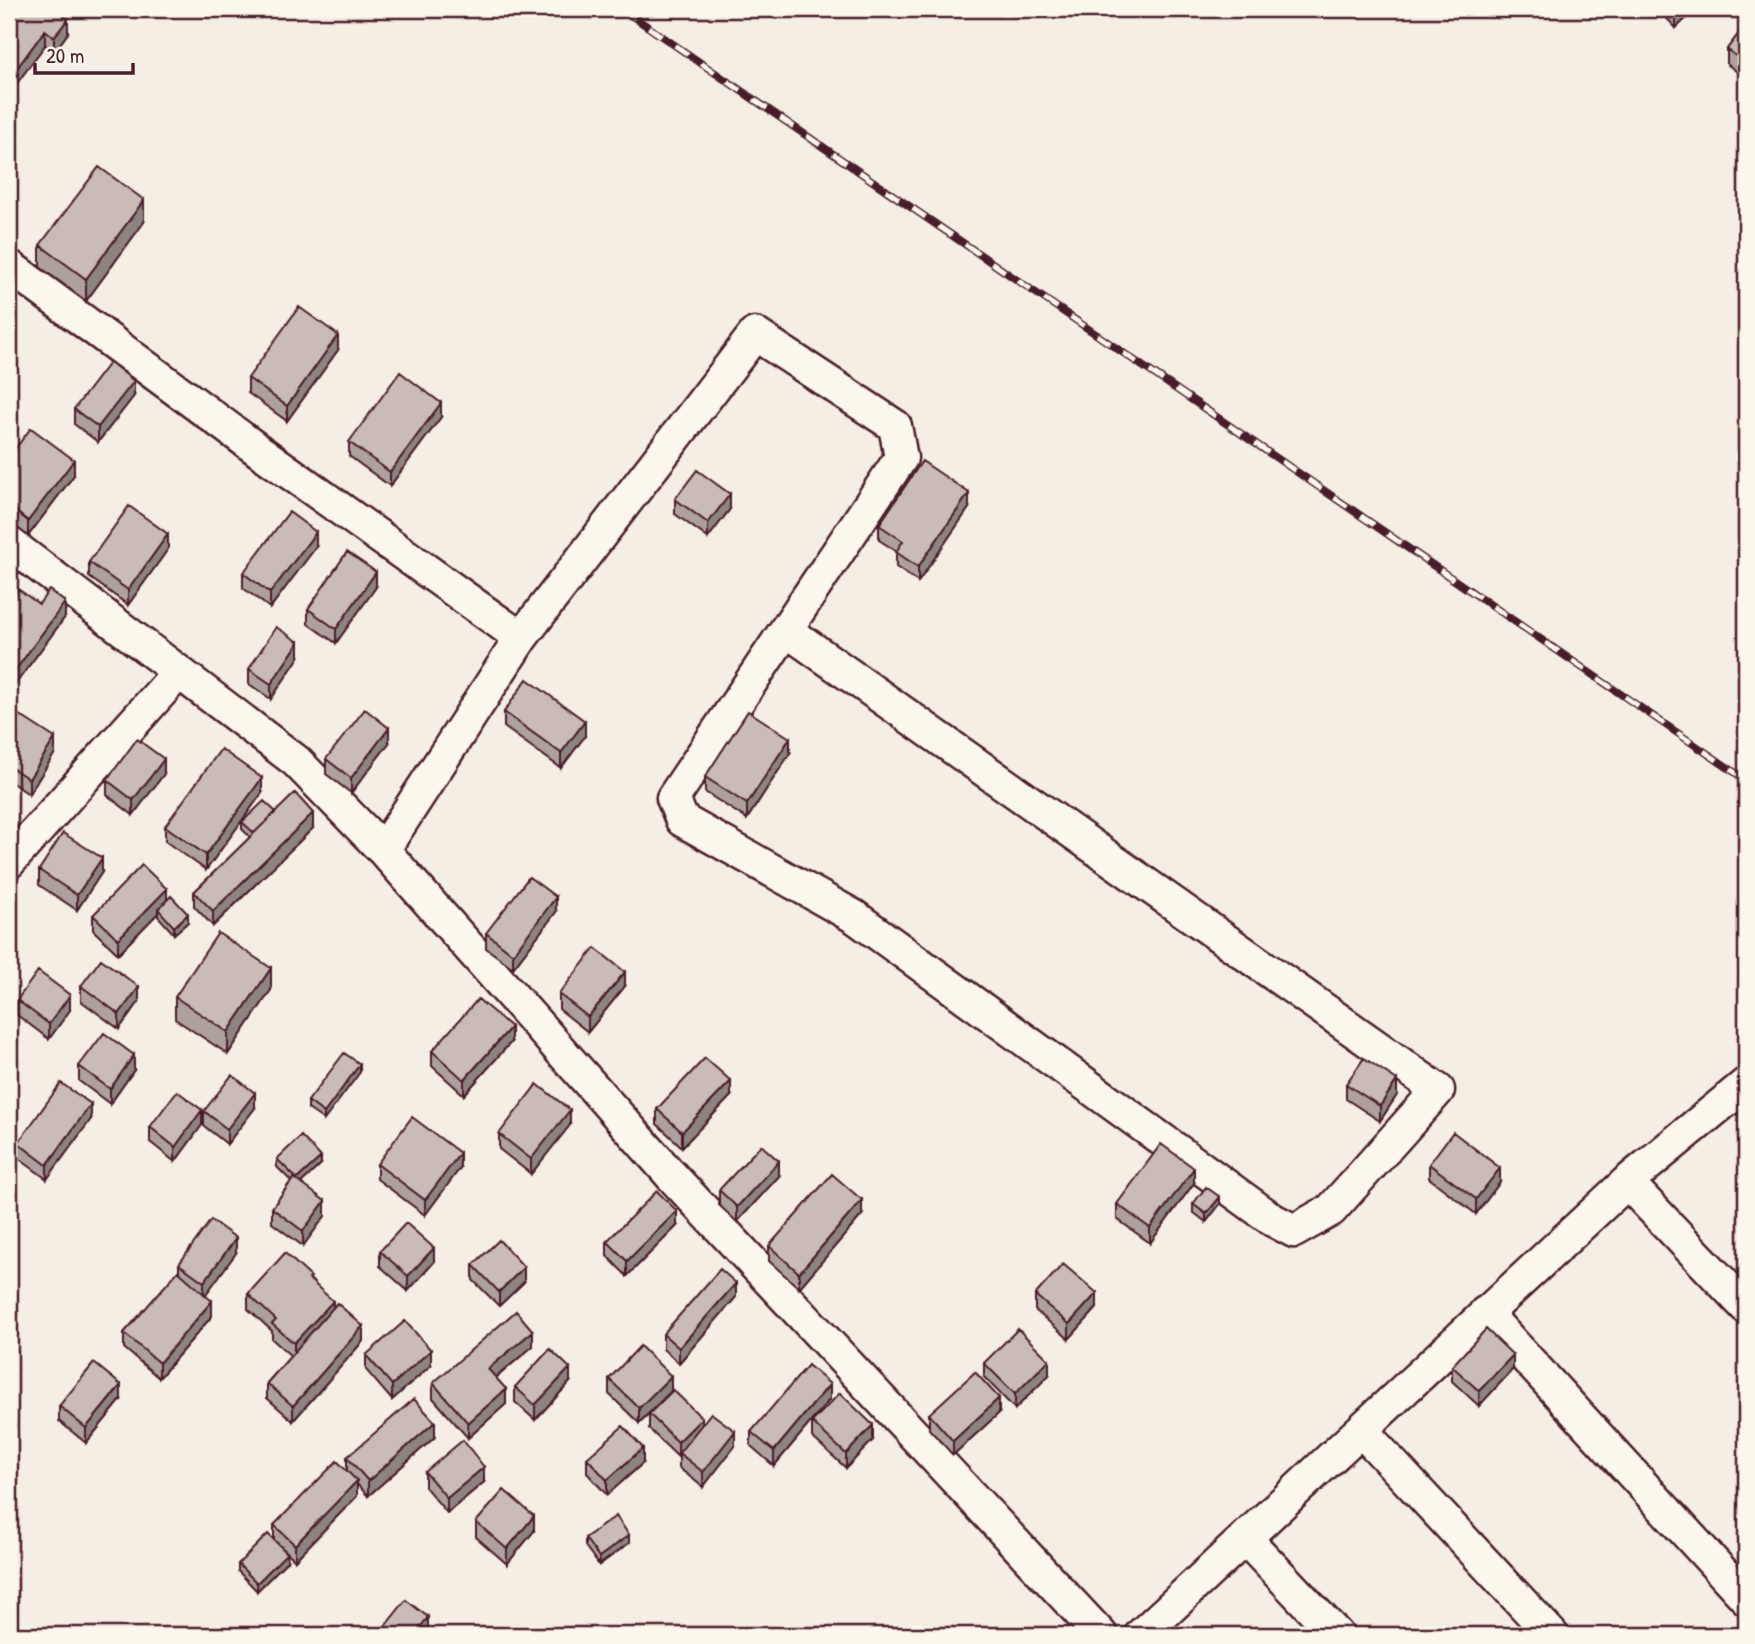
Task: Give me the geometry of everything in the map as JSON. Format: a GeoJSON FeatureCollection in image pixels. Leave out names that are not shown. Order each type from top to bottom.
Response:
{"type":"FeatureCollection","features":[{"type":"Feature","properties":{"kind":"street"},"geometry":{"type":"LineString","coordinates":[[9,266],[258,450],[521,638]]}},
{"type":"Feature","properties":{"kind":"street"},"geometry":{"type":"LineString","coordinates":[[383,850],[521,638],[755,334],[895,426],[901,458],[673,799],[682,820],[855,917],[1273,1220],[1294,1231],[1331,1210],[1438,1090],[786,630]]}},
{"type":"Feature","properties":{"kind":"street"},"geometry":{"type":"LineString","coordinates":[[9,543],[296,761],[383,850],[669,1173],[1101,1635]]}},
{"type":"Feature","properties":{"kind":"street"},"geometry":{"type":"LineString","coordinates":[[9,862],[179,672]]}},
{"type":"Feature","properties":{"kind":"street"},"geometry":{"type":"LineString","coordinates":[[1141,1635],[1626,1182],[1746,1084]]}},
{"type":"Feature","properties":{"kind":"street"},"geometry":{"type":"LineString","coordinates":[[1626,1182],[1746,1307]]}},
{"type":"Feature","properties":{"kind":"street"},"geometry":{"type":"LineString","coordinates":[[1485,1313],[1746,1598]]}},
{"type":"Feature","properties":{"kind":"street"},"geometry":{"type":"LineString","coordinates":[[1361,1430],[1552,1635]]}},
{"type":"Feature","properties":{"kind":"street"},"geometry":{"type":"LineString","coordinates":[[1245,1538],[1337,1635]]}},
{"type":"Feature","properties":{"kind":"building"},"geometry":{"type":"Polygon","coordinates":[[[11,9],[55,9],[68,19],[54,37],[45,30],[9,79],[9,12],[11,9]]]}},
{"type":"Feature","properties":{"kind":"building"},"geometry":{"type":"Polygon","coordinates":[[[1746,24],[1746,64],[1727,49],[1746,24]]]}},
{"type":"Feature","properties":{"kind":"building"},"geometry":{"type":"Polygon","coordinates":[[[99,167],[144,200],[86,279],[40,245],[99,167]]]}},
{"type":"Feature","properties":{"kind":"building"},"geometry":{"type":"Polygon","coordinates":[[[299,307],[338,335],[287,406],[248,378],[299,307]]]}},
{"type":"Feature","properties":{"kind":"building"},"geometry":{"type":"Polygon","coordinates":[[[110,362],[134,381],[98,427],[74,409],[110,362]]]}},
{"type":"Feature","properties":{"kind":"building"},"geometry":{"type":"Polygon","coordinates":[[[400,372],[441,403],[390,472],[349,442],[400,372]]]}},
{"type":"Feature","properties":{"kind":"building"},"geometry":{"type":"Polygon","coordinates":[[[31,428],[74,460],[28,521],[9,506],[9,457],[31,428]]]}},
{"type":"Feature","properties":{"kind":"building"},"geometry":{"type":"Polygon","coordinates":[[[922,461],[969,493],[918,567],[896,552],[903,541],[879,525],[922,461]]]}},
{"type":"Feature","properties":{"kind":"building"},"geometry":{"type":"Polygon","coordinates":[[[697,470],[730,494],[708,523],[675,499],[697,470]]]}},
{"type":"Feature","properties":{"kind":"building"},"geometry":{"type":"Polygon","coordinates":[[[129,506],[168,534],[128,590],[89,562],[129,506]]]}},
{"type":"Feature","properties":{"kind":"building"},"geometry":{"type":"Polygon","coordinates":[[[289,512],[316,532],[270,593],[243,573],[289,512]]]}},
{"type":"Feature","properties":{"kind":"building"},"geometry":{"type":"Polygon","coordinates":[[[347,552],[376,572],[336,629],[308,609],[347,552]]]}},
{"type":"Feature","properties":{"kind":"building"},"geometry":{"type":"Polygon","coordinates":[[[18,589],[39,604],[49,590],[65,602],[14,672],[9,668],[9,601],[18,589]]]}},
{"type":"Feature","properties":{"kind":"building"},"geometry":{"type":"Polygon","coordinates":[[[276,627],[299,642],[271,684],[249,669],[276,627]]]}},
{"type":"Feature","properties":{"kind":"building"},"geometry":{"type":"Polygon","coordinates":[[[527,679],[585,721],[561,753],[504,712],[527,679]]]}},
{"type":"Feature","properties":{"kind":"building"},"geometry":{"type":"Polygon","coordinates":[[[10,709],[55,738],[29,779],[9,766],[10,709]]]}},
{"type":"Feature","properties":{"kind":"building"},"geometry":{"type":"Polygon","coordinates":[[[365,709],[389,728],[351,778],[326,759],[365,709]]]}},
{"type":"Feature","properties":{"kind":"building"},"geometry":{"type":"Polygon","coordinates":[[[748,711],[790,738],[747,804],[705,777],[748,711]]]}},
{"type":"Feature","properties":{"kind":"building"},"geometry":{"type":"Polygon","coordinates":[[[137,739],[164,759],[133,800],[107,780],[137,739]]]}},
{"type":"Feature","properties":{"kind":"building"},"geometry":{"type":"Polygon","coordinates":[[[221,749],[262,778],[206,855],[165,826],[221,749]]]}},
{"type":"Feature","properties":{"kind":"building"},"geometry":{"type":"Polygon","coordinates":[[[295,793],[313,813],[213,911],[194,892],[295,793]]]}},
{"type":"Feature","properties":{"kind":"building"},"geometry":{"type":"Polygon","coordinates":[[[264,801],[276,812],[254,833],[242,822],[264,801]]]}},
{"type":"Feature","properties":{"kind":"building"},"geometry":{"type":"Polygon","coordinates":[[[63,833],[102,858],[77,895],[39,870],[63,833]]]}},
{"type":"Feature","properties":{"kind":"building"},"geometry":{"type":"Polygon","coordinates":[[[142,865],[167,889],[118,939],[93,915],[142,865]]]}},
{"type":"Feature","properties":{"kind":"building"},"geometry":{"type":"Polygon","coordinates":[[[529,877],[556,897],[513,954],[486,933],[529,877]]]}},
{"type":"Feature","properties":{"kind":"building"},"geometry":{"type":"Polygon","coordinates":[[[171,896],[188,914],[174,927],[158,909],[171,896]]]}},
{"type":"Feature","properties":{"kind":"building"},"geometry":{"type":"Polygon","coordinates":[[[218,933],[271,968],[228,1032],[175,997],[218,933]]]}},
{"type":"Feature","properties":{"kind":"building"},"geometry":{"type":"Polygon","coordinates":[[[595,948],[625,972],[588,1017],[559,994],[595,948]]]}},
{"type":"Feature","properties":{"kind":"building"},"geometry":{"type":"Polygon","coordinates":[[[101,959],[139,987],[119,1014],[81,986],[101,959]]]}},
{"type":"Feature","properties":{"kind":"building"},"geometry":{"type":"Polygon","coordinates":[[[38,971],[70,995],[49,1024],[17,1000],[38,971]]]}},
{"type":"Feature","properties":{"kind":"building"},"geometry":{"type":"Polygon","coordinates":[[[478,999],[511,1027],[464,1080],[432,1051],[478,999]]]}},
{"type":"Feature","properties":{"kind":"building"},"geometry":{"type":"Polygon","coordinates":[[[104,1033],[134,1055],[110,1089],[79,1066],[104,1033]]]}},
{"type":"Feature","properties":{"kind":"building"},"geometry":{"type":"Polygon","coordinates":[[[344,1053],[360,1064],[324,1113],[308,1101],[344,1053]]]}},
{"type":"Feature","properties":{"kind":"building"},"geometry":{"type":"Polygon","coordinates":[[[705,1058],[731,1081],[682,1132],[657,1109],[705,1058]]]}},
{"type":"Feature","properties":{"kind":"building"},"geometry":{"type":"Polygon","coordinates":[[[1364,1058],[1397,1080],[1380,1106],[1346,1084],[1364,1058]]]}},
{"type":"Feature","properties":{"kind":"building"},"geometry":{"type":"Polygon","coordinates":[[[232,1075],[255,1093],[227,1129],[204,1111],[232,1075]]]}},
{"type":"Feature","properties":{"kind":"building"},"geometry":{"type":"Polygon","coordinates":[[[61,1083],[91,1104],[47,1165],[18,1143],[61,1083]]]}},
{"type":"Feature","properties":{"kind":"building"},"geometry":{"type":"Polygon","coordinates":[[[537,1084],[570,1110],[531,1159],[499,1134],[537,1084]]]}},
{"type":"Feature","properties":{"kind":"building"},"geometry":{"type":"Polygon","coordinates":[[[177,1091],[202,1110],[175,1147],[150,1127],[177,1091]]]}},
{"type":"Feature","properties":{"kind":"building"},"geometry":{"type":"Polygon","coordinates":[[[412,1117],[460,1153],[425,1200],[377,1164],[412,1117]]]}},
{"type":"Feature","properties":{"kind":"building"},"geometry":{"type":"Polygon","coordinates":[[[1453,1132],[1500,1168],[1476,1199],[1429,1164],[1453,1132]]]}},
{"type":"Feature","properties":{"kind":"building"},"geometry":{"type":"Polygon","coordinates":[[[301,1136],[321,1157],[297,1179],[277,1159],[301,1136]]]}},
{"type":"Feature","properties":{"kind":"building"},"geometry":{"type":"Polygon","coordinates":[[[1161,1144],[1194,1168],[1150,1228],[1117,1204],[1161,1144]]]}},
{"type":"Feature","properties":{"kind":"building"},"geometry":{"type":"Polygon","coordinates":[[[761,1145],[779,1161],[737,1207],[719,1190],[761,1145]]]}},
{"type":"Feature","properties":{"kind":"building"},"geometry":{"type":"Polygon","coordinates":[[[832,1174],[862,1200],[799,1273],[769,1246],[832,1174]]]}},
{"type":"Feature","properties":{"kind":"building"},"geometry":{"type":"Polygon","coordinates":[[[294,1178],[325,1201],[303,1231],[272,1208],[294,1178]]]}},
{"type":"Feature","properties":{"kind":"building"},"geometry":{"type":"Polygon","coordinates":[[[1206,1187],[1220,1197],[1206,1214],[1193,1204],[1206,1187]]]}},
{"type":"Feature","properties":{"kind":"building"},"geometry":{"type":"Polygon","coordinates":[[[657,1191],[677,1211],[627,1261],[607,1241],[657,1191]]]}},
{"type":"Feature","properties":{"kind":"building"},"geometry":{"type":"Polygon","coordinates":[[[211,1220],[236,1238],[204,1282],[179,1264],[211,1220]]]}},
{"type":"Feature","properties":{"kind":"building"},"geometry":{"type":"Polygon","coordinates":[[[406,1223],[434,1248],[408,1276],[380,1251],[406,1223]]]}},
{"type":"Feature","properties":{"kind":"building"},"geometry":{"type":"Polygon","coordinates":[[[499,1240],[524,1267],[499,1292],[473,1265],[499,1240]]]}},
{"type":"Feature","properties":{"kind":"building"},"geometry":{"type":"Polygon","coordinates":[[[285,1253],[333,1301],[294,1343],[272,1324],[276,1320],[248,1294],[285,1253]]]}},
{"type":"Feature","properties":{"kind":"building"},"geometry":{"type":"Polygon","coordinates":[[[1063,1264],[1097,1293],[1069,1324],[1035,1295],[1063,1264]]]}},
{"type":"Feature","properties":{"kind":"building"},"geometry":{"type":"Polygon","coordinates":[[[720,1269],[736,1283],[679,1348],[663,1334],[720,1269]]]}},
{"type":"Feature","properties":{"kind":"building"},"geometry":{"type":"Polygon","coordinates":[[[178,1271],[212,1301],[159,1363],[124,1333],[178,1271]]]}},
{"type":"Feature","properties":{"kind":"building"},"geometry":{"type":"Polygon","coordinates":[[[337,1303],[363,1326],[293,1406],[267,1383],[337,1303]]]}},
{"type":"Feature","properties":{"kind":"building"},"geometry":{"type":"Polygon","coordinates":[[[516,1311],[533,1331],[488,1369],[506,1389],[468,1423],[433,1383],[516,1311]]]}},
{"type":"Feature","properties":{"kind":"building"},"geometry":{"type":"Polygon","coordinates":[[[405,1321],[431,1350],[392,1385],[366,1355],[405,1321]]]}},
{"type":"Feature","properties":{"kind":"building"},"geometry":{"type":"Polygon","coordinates":[[[1018,1329],[1049,1360],[1015,1394],[984,1363],[1018,1329]]]}},
{"type":"Feature","properties":{"kind":"building"},"geometry":{"type":"Polygon","coordinates":[[[1486,1329],[1513,1355],[1479,1391],[1452,1366],[1486,1329]]]}},
{"type":"Feature","properties":{"kind":"building"},"geometry":{"type":"Polygon","coordinates":[[[640,1346],[671,1376],[639,1408],[609,1379],[640,1346]]]}},
{"type":"Feature","properties":{"kind":"building"},"geometry":{"type":"Polygon","coordinates":[[[550,1349],[570,1368],[535,1405],[515,1387],[550,1349]]]}},
{"type":"Feature","properties":{"kind":"building"},"geometry":{"type":"Polygon","coordinates":[[[94,1363],[121,1385],[86,1428],[59,1406],[94,1363]]]}},
{"type":"Feature","properties":{"kind":"building"},"geometry":{"type":"Polygon","coordinates":[[[808,1365],[830,1384],[774,1451],[751,1432],[808,1365]]]}},
{"type":"Feature","properties":{"kind":"building"},"geometry":{"type":"Polygon","coordinates":[[[975,1372],[999,1398],[953,1441],[929,1414],[975,1372]]]}},
{"type":"Feature","properties":{"kind":"building"},"geometry":{"type":"Polygon","coordinates":[[[673,1390],[702,1418],[678,1442],[649,1414],[673,1390]]]}},
{"type":"Feature","properties":{"kind":"building"},"geometry":{"type":"Polygon","coordinates":[[[840,1393],[873,1425],[846,1454],[812,1422],[840,1393]]]}},
{"type":"Feature","properties":{"kind":"building"},"geometry":{"type":"Polygon","coordinates":[[[414,1399],[435,1422],[368,1481],[347,1457],[414,1399]]]}},
{"type":"Feature","properties":{"kind":"building"},"geometry":{"type":"Polygon","coordinates":[[[711,1413],[735,1431],[703,1472],[679,1453],[711,1413]]]}},
{"type":"Feature","properties":{"kind":"building"},"geometry":{"type":"Polygon","coordinates":[[[623,1426],[643,1448],[607,1480],[587,1458],[623,1426]]]}},
{"type":"Feature","properties":{"kind":"building"},"geometry":{"type":"Polygon","coordinates":[[[463,1440],[484,1467],[447,1498],[425,1472],[463,1440]]]}},
{"type":"Feature","properties":{"kind":"building"},"geometry":{"type":"Polygon","coordinates":[[[337,1461],[357,1481],[295,1545],[274,1525],[337,1461]]]}},
{"type":"Feature","properties":{"kind":"building"},"geometry":{"type":"Polygon","coordinates":[[[504,1490],[534,1516],[507,1549],[476,1522],[504,1490]]]}},
{"type":"Feature","properties":{"kind":"building"},"geometry":{"type":"Polygon","coordinates":[[[616,1516],[629,1535],[599,1557],[585,1538],[616,1516]]]}},
{"type":"Feature","properties":{"kind":"building"},"geometry":{"type":"Polygon","coordinates":[[[268,1534],[287,1553],[257,1583],[238,1564],[268,1534]]]}},
{"type":"Feature","properties":{"kind":"building"},"geometry":{"type":"Polygon","coordinates":[[[406,1600],[428,1617],[414,1635],[378,1635],[406,1600]]]}},
{"type":"Feature","properties":{"kind":"railway"},"geometry":{"type":"LineString","coordinates":[[622,9],[1746,780]]}}]}
